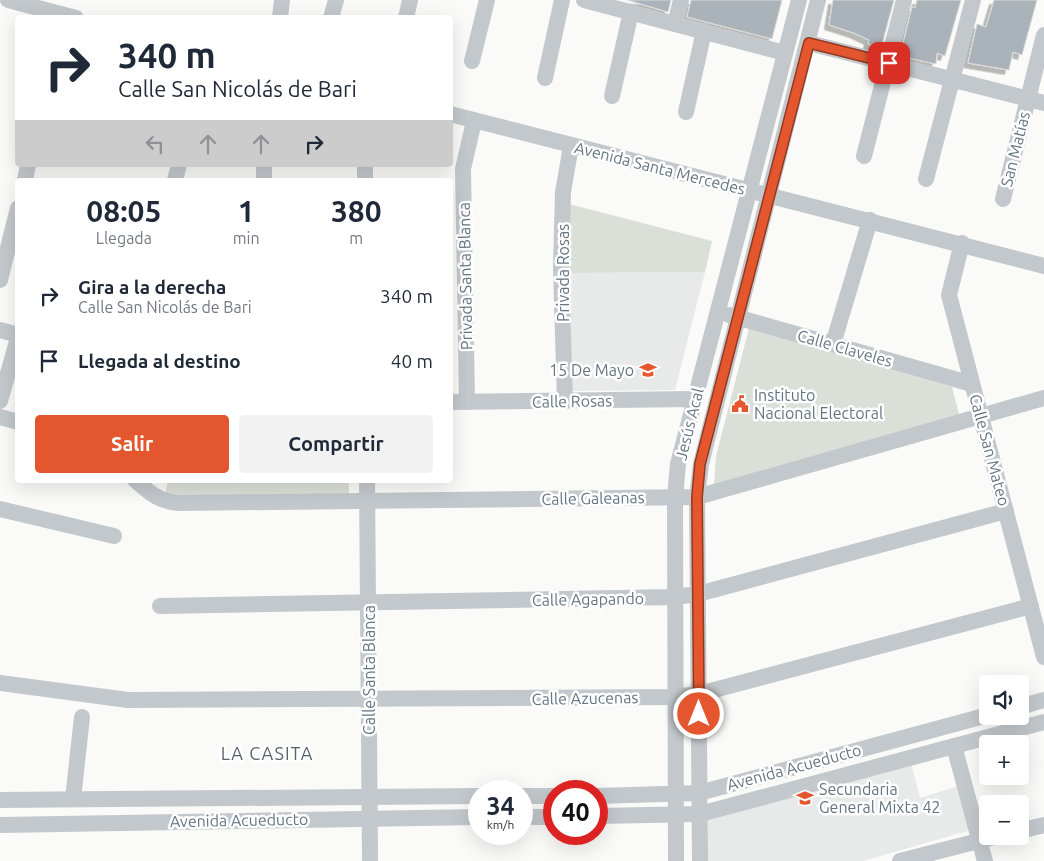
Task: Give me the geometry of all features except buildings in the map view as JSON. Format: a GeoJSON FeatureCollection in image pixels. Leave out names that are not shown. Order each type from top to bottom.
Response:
{"type":"FeatureCollection","features":[{"type":"Feature","properties":{"kind":"street"},"geometry":{"type":"LineString","coordinates":[[8,0],[65,15]]}},
{"type":"Feature","properties":{"kind":"street"},"geometry":{"type":"LineString","coordinates":[[280,15],[282,0]]}},
{"type":"Feature","properties":{"kind":"street"},"geometry":{"type":"LineString","coordinates":[[332,15],[336,0]]}},
{"type":"Feature","properties":{"kind":"street"},"geometry":{"type":"LineString","coordinates":[[407,15],[410,0]]}},
{"type":"Feature","properties":{"kind":"street"},"geometry":{"type":"LineString","coordinates":[[472,60],[487,0]]}},
{"type":"Feature","properties":{"kind":"street"},"geometry":{"type":"LineString","coordinates":[[545,78],[562,0]]}},
{"type":"Feature","properties":{"kind":"street"},"geometry":{"type":"LineString","coordinates":[[584,0],[602,2],[631,12],[785,53]]}},
{"type":"Feature","properties":{"kind":"street"},"geometry":{"type":"LineString","coordinates":[[675,24],[680,0]]}},
{"type":"Feature","properties":{"kind":"street","name":"Jesús Acal"},"geometry":{"type":"LineString","coordinates":[[676,861],[674,497],[678,464],[799,0]]}},
{"type":"Feature","properties":{"kind":"street","name":"Jesús Acal"},"geometry":{"type":"LineString","coordinates":[[700,861],[697,497],[700,464],[809,43],[818,0]]}},
{"type":"Feature","properties":{"kind":"street"},"geometry":{"type":"LineString","coordinates":[[864,156],[904,0]]}},
{"type":"Feature","properties":{"kind":"street"},"geometry":{"type":"LineString","coordinates":[[926,180],[973,0]]}},
{"type":"Feature","properties":{"kind":"street"},"geometry":{"type":"LineString","coordinates":[[612,96],[631,12]]}},
{"type":"Feature","properties":{"kind":"street"},"geometry":{"type":"LineString","coordinates":[[686,112],[704,32]]}},
{"type":"Feature","properties":{"kind":"street","name":"San Matías"},"geometry":{"type":"LineString","coordinates":[[1003,199],[1044,35]]}},
{"type":"Feature","properties":{"kind":"street"},"geometry":{"type":"LineString","coordinates":[[809,43],[1044,103]]}},
{"type":"Feature","properties":{"kind":"street","name":"Avenida Santa Mercedes"},"geometry":{"type":"LineString","coordinates":[[453,115],[1044,266]]}},
{"type":"Feature","properties":{"kind":"street","name":"Privada Santa Blanca"},"geometry":{"type":"LineString","coordinates":[[467,402],[463,169],[474,121]]}},
{"type":"Feature","properties":{"kind":"street","name":"Privada Rosas"},"geometry":{"type":"LineString","coordinates":[[565,401],[562,221],[563,192],[572,146]]}},
{"type":"Feature","properties":{"kind":"street"},"geometry":{"type":"LineString","coordinates":[[833,344],[870,220]]}},
{"type":"Feature","properties":{"kind":"street"},"geometry":{"type":"LineString","coordinates":[[0,280],[13,249],[15,233]]}},
{"type":"Feature","properties":{"kind":"street","name":"Calle San Mateo"},"geometry":{"type":"LineString","coordinates":[[962,244],[949,295],[1044,657]]}},
{"type":"Feature","properties":{"kind":"street","name":"Calle Claveles"},"geometry":{"type":"LineString","coordinates":[[718,312],[972,384]]}},
{"type":"Feature","properties":{"kind":"street"},"geometry":{"type":"LineString","coordinates":[[0,330],[15,335]]}},
{"type":"Feature","properties":{"kind":"street"},"geometry":{"type":"LineString","coordinates":[[0,401],[15,347]]}},
{"type":"Feature","properties":{"kind":"street","name":"Calle Galeanas"},"geometry":{"type":"LineString","coordinates":[[138,483],[156,498],[167,502],[697,497],[1044,398]]}},
{"type":"Feature","properties":{"kind":"street","name":"Calle Rosas"},"geometry":{"type":"LineString","coordinates":[[453,402],[694,399]]}},
{"type":"Feature","properties":{"kind":"street"},"geometry":{"type":"LineString","coordinates":[[0,417],[15,421]]}},
{"type":"Feature","properties":{"kind":"street","name":"Calle Santa Blanca"},"geometry":{"type":"LineString","coordinates":[[367,483],[370,861]]}},
{"type":"Feature","properties":{"kind":"street"},"geometry":{"type":"LineString","coordinates":[[0,509],[114,536]]}},
{"type":"Feature","properties":{"kind":"street","name":"Calle Agapando"},"geometry":{"type":"LineString","coordinates":[[160,606],[675,598],[698,594],[1006,511]]}},
{"type":"Feature","properties":{"kind":"street","name":"Calle Azucenas"},"geometry":{"type":"LineString","coordinates":[[0,683],[128,700],[675,697],[699,694],[1031,606]]}},
{"type":"Feature","properties":{"kind":"street"},"geometry":{"type":"LineString","coordinates":[[1029,704],[1044,700]]}},
{"type":"Feature","properties":{"kind":"street"},"geometry":{"type":"LineString","coordinates":[[73,800],[82,717]]}},
{"type":"Feature","properties":{"kind":"street","name":"Avenida Acueducto"},"geometry":{"type":"LineString","coordinates":[[608,796],[699,793],[979,717]]}},
{"type":"Feature","properties":{"kind":"street","name":"Avenida Acueducto"},"geometry":{"type":"LineString","coordinates":[[608,816],[700,814],[1044,722]]}},
{"type":"Feature","properties":{"kind":"street"},"geometry":{"type":"LineString","coordinates":[[954,746],[979,837]]}},
{"type":"Feature","properties":{"kind":"street","name":"Avenida Acueducto"},"geometry":{"type":"LineString","coordinates":[[0,800],[468,796]]}},
{"type":"Feature","properties":{"kind":"street","name":"Avenida Acueducto"},"geometry":{"type":"LineString","coordinates":[[0,825],[468,817]]}},
{"type":"Feature","properties":{"kind":"street"},"geometry":{"type":"LineString","coordinates":[[1029,828],[1044,824]]}},
{"type":"Feature","properties":{"kind":"street"},"geometry":{"type":"LineString","coordinates":[[900,861],[979,841]]}},
{"type":"Feature","properties":{"kind":"street"},"geometry":{"type":"LineString","coordinates":[[981,845],[985,861]]}},
{"type":"Feature","properties":{"kind":"shaded area"},"geometry":{"type":"Polygon","coordinates":[[[569,204],[712,241],[705,272],[569,273],[569,204]]]}},
{"type":"Feature","properties":{"kind":"shaded area"},"geometry":{"type":"Polygon","coordinates":[[[705,272],[675,390],[571,391],[569,273],[705,272]]]}},
{"type":"Feature","properties":{"kind":"shaded area"},"geometry":{"type":"Polygon","coordinates":[[[749,328],[952,387],[959,414],[714,484],[716,456],[749,328]]]}},
{"type":"Feature","properties":{"kind":"shaded area"},"geometry":{"type":"Polygon","coordinates":[[[167,483],[349,483],[349,494],[165,496],[167,483]]]}},
{"type":"Feature","properties":{"kind":"shaded area"},"geometry":{"type":"Polygon","coordinates":[[[911,763],[920,798],[961,785],[971,830],[863,861],[707,861],[708,818],[911,763]]]}},
{"type":"Feature","properties":{"kind":"place","name":"15 De Mayo"},"geometry":{"type":"Point","coordinates":[648,370]}},
{"type":"Feature","properties":{"kind":"place","name":"Instituto Nacional Electoral"},"geometry":{"type":"Point","coordinates":[740,404]}},
{"type":"Feature","properties":{"kind":"place","name":"Secundaria General Mixta 42"},"geometry":{"type":"Point","coordinates":[805,798]}},
{"type":"Feature","properties":{"kind":"district","name":"LA CASITA"},"geometry":{"type":"Point","coordinates":[267,754]}},
{"type":"Feature","properties":{"kind":"route"},"geometry":{"type":"LineString","coordinates":[[699,714],[697,497],[700,464],[809,43],[889,63]]}}]}
